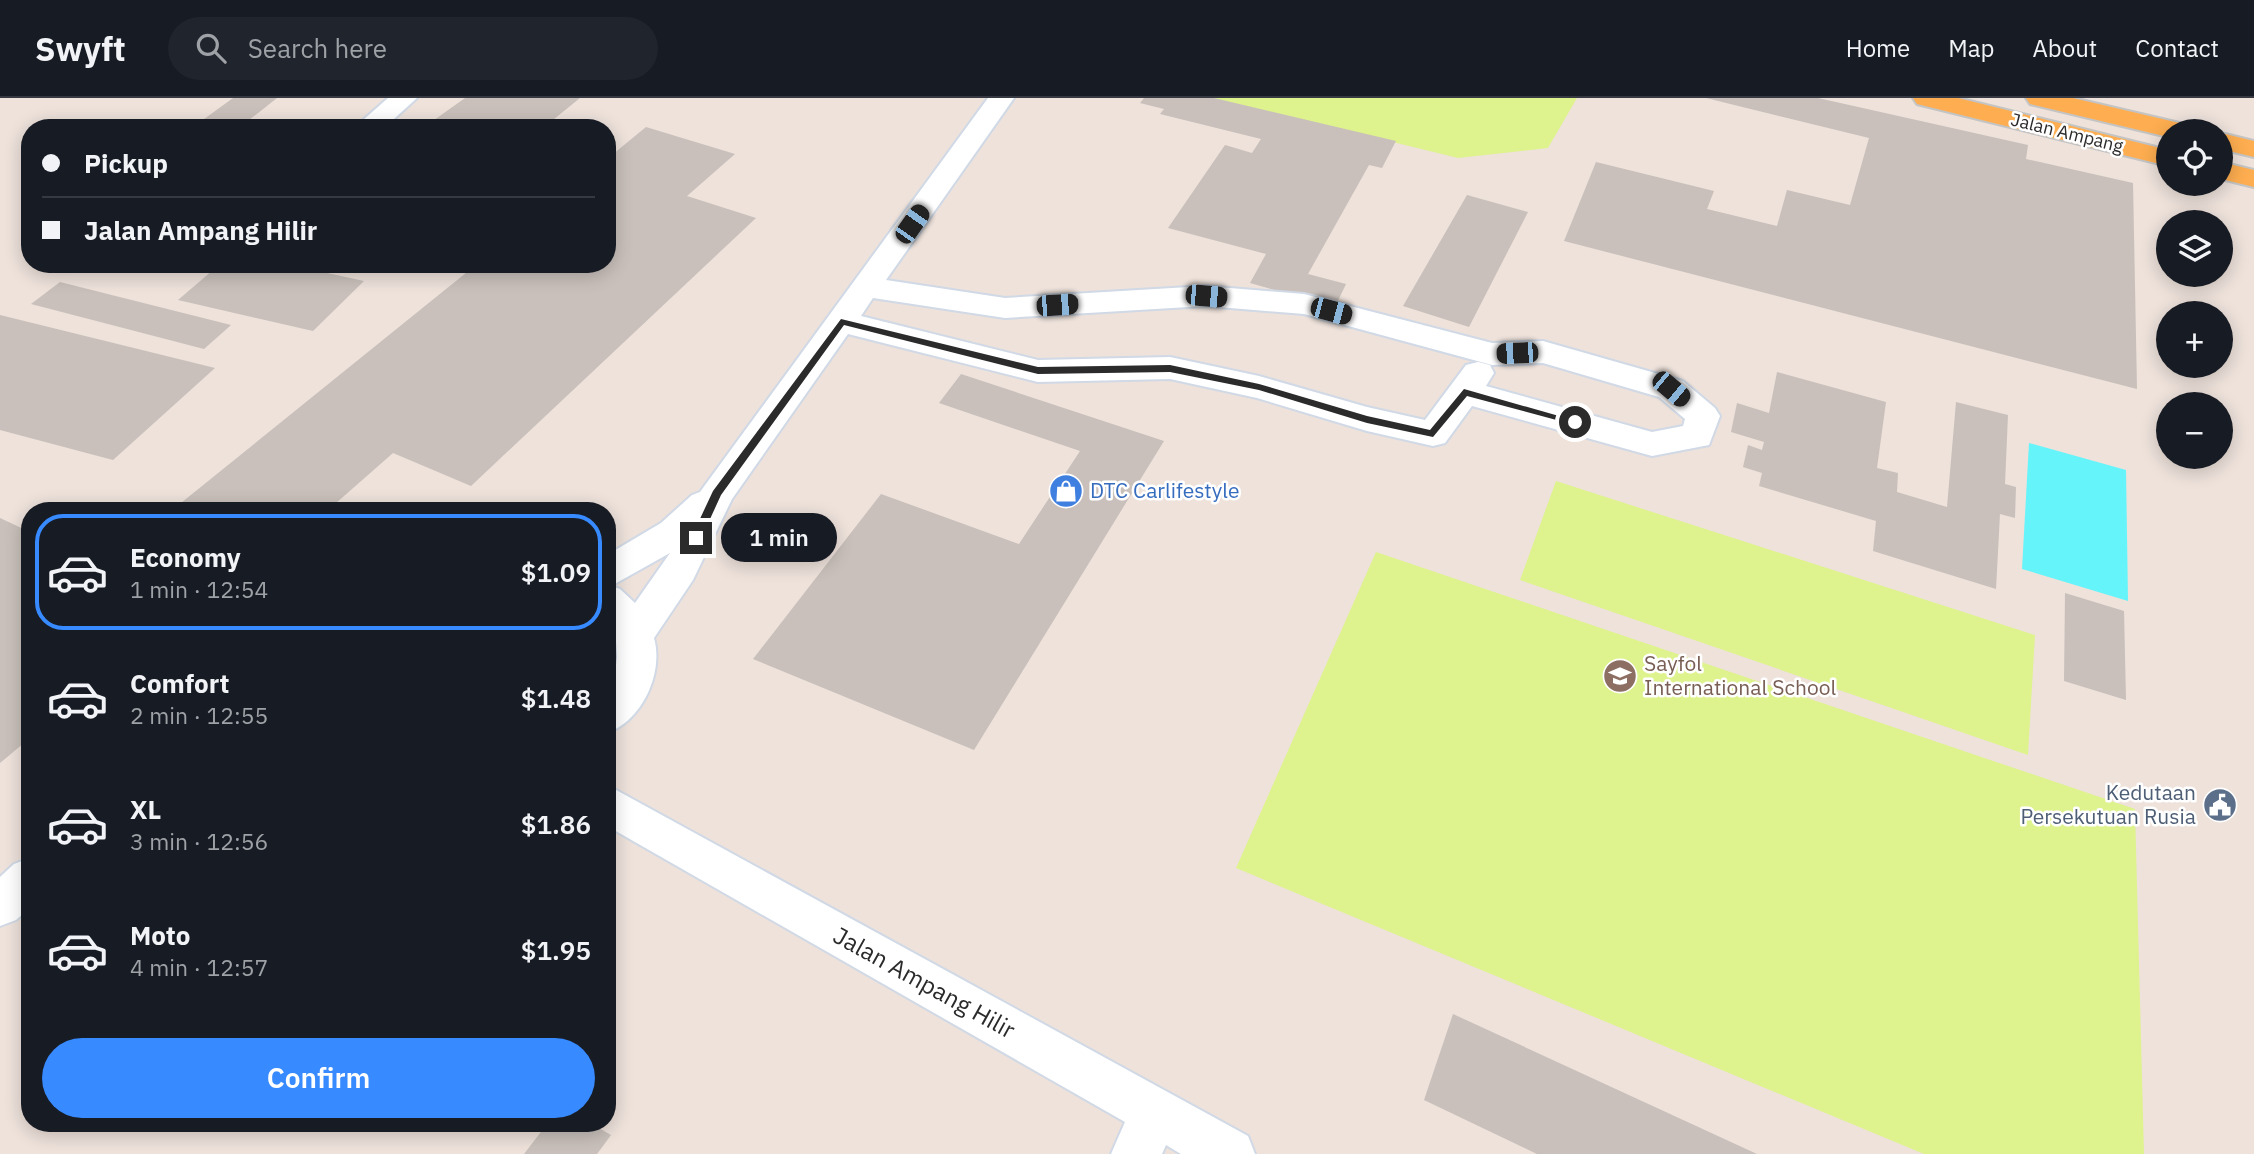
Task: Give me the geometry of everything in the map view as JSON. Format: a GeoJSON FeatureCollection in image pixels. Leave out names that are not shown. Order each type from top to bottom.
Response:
{"type":"FeatureCollection","features":[{"type":"Feature","properties":{"kind":"main road","name":"Jalan Ampang"},"geometry":{"type":"LineString","coordinates":[[1926,98],[2156,155]]}},
{"type":"Feature","properties":{"kind":"main road","name":"Jalan Ampang"},"geometry":{"type":"LineString","coordinates":[[2039,98],[2156,126]]}},
{"type":"Feature","properties":{"kind":"main road"},"geometry":{"type":"LineString","coordinates":[[2233,144],[2254,149]]}},
{"type":"Feature","properties":{"kind":"main road"},"geometry":{"type":"LineString","coordinates":[[2233,173],[2254,179]]}},
{"type":"Feature","properties":{"kind":"street"},"geometry":{"type":"LineString","coordinates":[[378,119],[404,98]]}},
{"type":"Feature","properties":{"kind":"street"},"geometry":{"type":"LineString","coordinates":[[636,632],[680,570],[717,494],[1000,98]]}},
{"type":"Feature","properties":{"kind":"street"},"geometry":{"type":"LineString","coordinates":[[867,287],[1005,308],[1206,296],[1304,304],[1492,354],[1543,352],[1671,389],[1703,416],[1697,436],[1651,444],[1464,392]]}},
{"type":"Feature","properties":{"kind":"street"},"geometry":{"type":"LineString","coordinates":[[841,322],[1038,370],[1170,368],[1259,387],[1367,419],[1433,434],[1492,354]]}},
{"type":"Feature","properties":{"kind":"street"},"geometry":{"type":"LineString","coordinates":[[616,568],[674,533],[717,494]]}},
{"type":"Feature","properties":{"kind":"street"},"geometry":{"type":"LineString","coordinates":[[616,606],[624,612],[636,632],[638,657],[630,684],[616,703]]}},
{"type":"Feature","properties":{"kind":"street","name":"Jalan Ampang Hilir"},"geometry":{"type":"LineString","coordinates":[[616,806],[1146,1133],[1230,1154]]}},
{"type":"Feature","properties":{"kind":"street"},"geometry":{"type":"LineString","coordinates":[[0,905],[21,887]]}},
{"type":"Feature","properties":{"kind":"green space"},"geometry":{"type":"Polygon","coordinates":[[[1213,98],[1577,98],[1548,148],[1458,158],[1213,98]]]}},
{"type":"Feature","properties":{"kind":"green space"},"geometry":{"type":"Polygon","coordinates":[[[1556,481],[2035,635],[2028,755],[1520,580],[1556,481]]]}},
{"type":"Feature","properties":{"kind":"green space"},"geometry":{"type":"Polygon","coordinates":[[[1376,552],[2135,809],[2144,1154],[1924,1154],[1236,868],[1376,552]]]}},
{"type":"Feature","properties":{"kind":"water"},"geometry":{"type":"Polygon","coordinates":[[[2029,443],[2126,470],[2128,601],[2022,569],[2029,443]]]}},
{"type":"Feature","properties":{"kind":"building"},"geometry":{"type":"Polygon","coordinates":[[[233,98],[277,98],[250,119],[204,119],[233,98]]]}},
{"type":"Feature","properties":{"kind":"building"},"geometry":{"type":"Polygon","coordinates":[[[465,98],[580,98],[554,119],[436,119],[465,98]]]}},
{"type":"Feature","properties":{"kind":"building"},"geometry":{"type":"Polygon","coordinates":[[[1144,98],[1214,98],[1396,141],[1382,168],[1369,165],[1308,274],[1346,284],[1335,307],[1250,283],[1266,254],[1168,228],[1225,145],[1252,153],[1261,139],[1160,114],[1164,109],[1140,103],[1144,98]]]}},
{"type":"Feature","properties":{"kind":"building"},"geometry":{"type":"Polygon","coordinates":[[[1706,98],[1818,98],[2028,145],[2026,159],[2133,183],[2137,389],[1564,241],[1596,162],[1714,191],[1707,209],[1777,226],[1787,190],[1850,205],[1869,138],[1706,98]]]}},
{"type":"Feature","properties":{"kind":"building"},"geometry":{"type":"Polygon","coordinates":[[[646,127],[735,154],[687,196],[756,218],[471,486],[393,453],[337,502],[182,502],[466,273],[616,273],[616,152],[646,127]]]}},
{"type":"Feature","properties":{"kind":"building"},"geometry":{"type":"Polygon","coordinates":[[[1467,195],[1528,212],[1469,327],[1403,306],[1467,195]]]}},
{"type":"Feature","properties":{"kind":"building"},"geometry":{"type":"Polygon","coordinates":[[[210,273],[327,273],[364,281],[313,331],[178,300],[210,273]]]}},
{"type":"Feature","properties":{"kind":"building"},"geometry":{"type":"Polygon","coordinates":[[[60,282],[231,325],[204,349],[31,304],[60,282]]]}},
{"type":"Feature","properties":{"kind":"building"},"geometry":{"type":"Polygon","coordinates":[[[0,315],[215,368],[113,460],[0,430],[0,315]]]}},
{"type":"Feature","properties":{"kind":"building"},"geometry":{"type":"Polygon","coordinates":[[[1777,372],[1886,402],[1877,468],[1898,473],[1897,492],[1947,507],[1956,402],[2008,415],[2005,484],[2016,487],[2015,518],[2000,514],[1996,589],[1873,551],[1876,521],[1759,486],[1762,473],[1743,467],[1748,445],[1762,450],[1764,442],[1731,432],[1737,403],[1769,413],[1777,372]]]}},
{"type":"Feature","properties":{"kind":"building"},"geometry":{"type":"Polygon","coordinates":[[[961,374],[1164,441],[974,750],[753,659],[881,494],[1019,544],[1080,451],[939,403],[961,374]]]}},
{"type":"Feature","properties":{"kind":"building"},"geometry":{"type":"Polygon","coordinates":[[[0,518],[21,528],[21,746],[0,763],[0,518]]]}},
{"type":"Feature","properties":{"kind":"building"},"geometry":{"type":"Polygon","coordinates":[[[2065,593],[2124,611],[2126,700],[2064,681],[2065,593]]]}},
{"type":"Feature","properties":{"kind":"building"},"geometry":{"type":"Polygon","coordinates":[[[1453,1014],[1757,1154],[1537,1154],[1424,1100],[1453,1014]]]}},
{"type":"Feature","properties":{"kind":"building"},"geometry":{"type":"Polygon","coordinates":[[[541,1132],[606,1132],[611,1135],[597,1154],[524,1154],[541,1132]]]}},
{"type":"Feature","properties":{"kind":"place","name":"DTC Carlifestyle"},"geometry":{"type":"Point","coordinates":[1066,491]}},
{"type":"Feature","properties":{"kind":"place","name":"Sayfol International School"},"geometry":{"type":"Point","coordinates":[1620,676]}},
{"type":"Feature","properties":{"kind":"place","name":"Kedutaan Persekutuan Rusia"},"geometry":{"type":"Point","coordinates":[2220,805]}},
{"type":"Feature","properties":{"kind":"route"},"geometry":{"type":"LineString","coordinates":[[696,538],[717,494],[841,322],[1038,370],[1170,368],[1259,387],[1367,419],[1433,434],[1464,392],[1575,422]]}}]}
